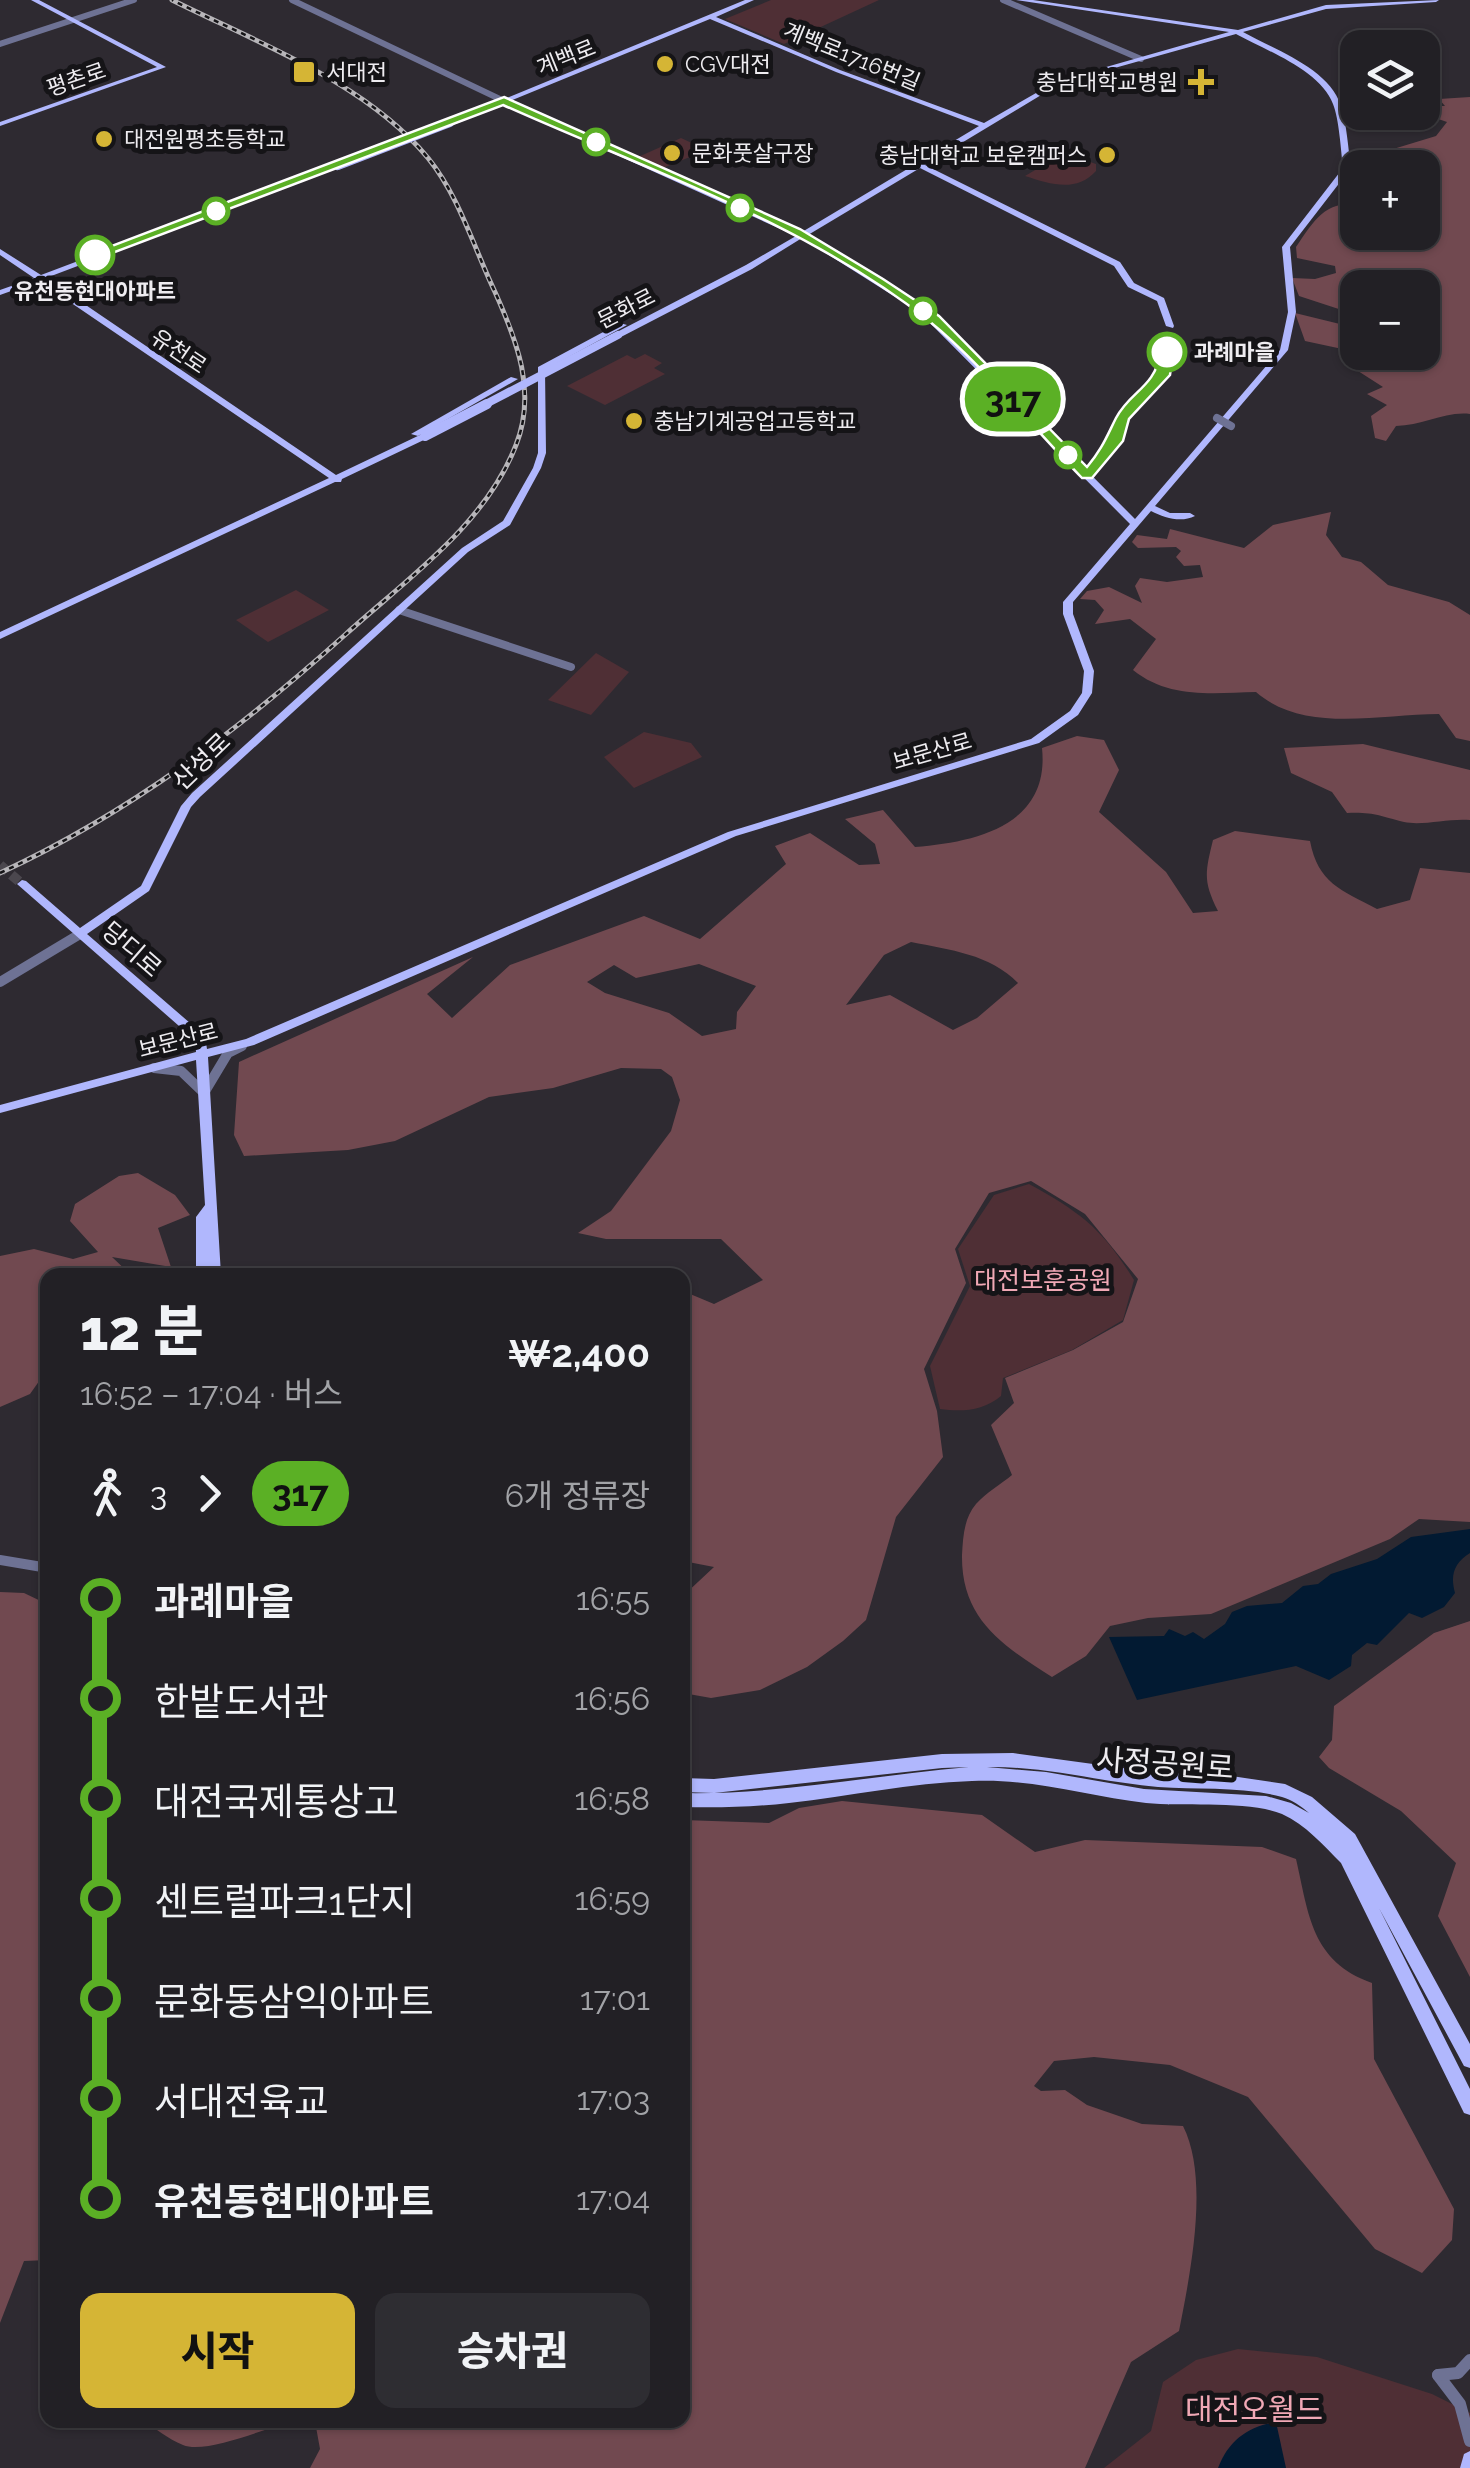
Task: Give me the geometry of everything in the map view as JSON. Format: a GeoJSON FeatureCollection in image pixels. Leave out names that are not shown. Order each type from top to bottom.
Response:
{"type":"FeatureCollection","features":[{"type":"Feature","properties":{"kind":"main road"},"geometry":{"type":"LineString","coordinates":[[34,0],[74,20]]}},
{"type":"Feature","properties":{"kind":"main road","name":"계백로"},"geometry":{"type":"LineString","coordinates":[[0,293],[338,166],[751,0]]}},
{"type":"Feature","properties":{"kind":"main road"},"geometry":{"type":"LineString","coordinates":[[1019,0],[1235,31]]}},
{"type":"Feature","properties":{"kind":"main road","name":"문화로"},"geometry":{"type":"LineString","coordinates":[[0,636],[343,477],[799,234],[1058,82],[1326,7],[1436,0]]}},
{"type":"Feature","properties":{"kind":"main road","name":"계백로1716번길"},"geometry":{"type":"LineString","coordinates":[[711,16],[838,71],[982,125]]}},
{"type":"Feature","properties":{"kind":"main road","name":"평촌로"},"geometry":{"type":"LineString","coordinates":[[0,124],[164,66],[74,20]]}},
{"type":"Feature","properties":{"kind":"main road"},"geometry":{"type":"LineString","coordinates":[[1198,26],[1206,30],[1208,39],[1252,41]]}},
{"type":"Feature","properties":{"kind":"main road","name":"보문산로"},"geometry":{"type":"LineString","coordinates":[[0,1109],[250,1042],[732,834],[1036,741],[1074,713],[1086,694],[1089,672],[1068,614],[1068,602],[1284,350],[1291,333],[1292,312],[1286,247],[1347,168],[1332,94],[1314,73],[1235,31]]}},
{"type":"Feature","properties":{"kind":"main road"},"geometry":{"type":"LineString","coordinates":[[504,101],[799,234],[934,319],[1136,526]]}},
{"type":"Feature","properties":{"kind":"main road"},"geometry":{"type":"LineString","coordinates":[[915,165],[1117,264],[1131,285],[1161,300],[1171,327]]}},
{"type":"Feature","properties":{"kind":"main road","name":"유천로"},"geometry":{"type":"LineString","coordinates":[[0,251],[343,477]]}},
{"type":"Feature","properties":{"kind":"main road","name":"산성로"},"geometry":{"type":"LineString","coordinates":[[80,934],[145,888],[186,806],[196,795],[476,540],[507,523],[522,500],[542,452],[542,383],[551,372],[633,324]]}},
{"type":"Feature","properties":{"kind":"main road"},"geometry":{"type":"LineString","coordinates":[[402,446],[515,384]]}},
{"type":"Feature","properties":{"kind":"main road"},"geometry":{"type":"LineString","coordinates":[[1150,507],[1168,516],[1190,516]]}},
{"type":"Feature","properties":{"kind":"main road","name":"당디로"},"geometry":{"type":"LineString","coordinates":[[22,884],[201,1039],[204,1054]]}},
{"type":"Feature","properties":{"kind":"main road"},"geometry":{"type":"LineString","coordinates":[[204,1054],[215,1268]]}},
{"type":"Feature","properties":{"kind":"main road"},"geometry":{"type":"LineString","coordinates":[[202,1268],[202,1217],[212,1204]]}},
{"type":"Feature","properties":{"kind":"main road","name":"사정공원로"},"geometry":{"type":"LineString","coordinates":[[690,1785],[942,1762],[1013,1760],[1285,1791],[1307,1802],[1350,1840],[1470,2060]]}},
{"type":"Feature","properties":{"kind":"main road","name":"사정공원로"},"geometry":{"type":"LineString","coordinates":[[690,1800],[808,1794],[973,1774],[1028,1776],[1169,1798],[1280,1802],[1328,1836],[1346,1858],[1470,2108]]}},
{"type":"Feature","properties":{"kind":"main road"},"geometry":{"type":"LineString","coordinates":[[1469,2468],[1470,2460]]}},
{"type":"Feature","properties":{"kind":"street"},"geometry":{"type":"LineString","coordinates":[[0,44],[134,0]]}},
{"type":"Feature","properties":{"kind":"street"},"geometry":{"type":"LineString","coordinates":[[292,0],[504,101]]}},
{"type":"Feature","properties":{"kind":"street"},"geometry":{"type":"LineString","coordinates":[[1003,0],[1141,58]]}},
{"type":"Feature","properties":{"kind":"street"},"geometry":{"type":"LineString","coordinates":[[1217,418],[1231,426]]}},
{"type":"Feature","properties":{"kind":"street"},"geometry":{"type":"LineString","coordinates":[[399,610],[571,667]]}},
{"type":"Feature","properties":{"kind":"street","name":"산성로"},"geometry":{"type":"LineString","coordinates":[[0,982],[80,934]]}},
{"type":"Feature","properties":{"kind":"street"},"geometry":{"type":"LineString","coordinates":[[148,1068],[182,1072],[204,1093],[228,1053],[250,1042]]}},
{"type":"Feature","properties":{"kind":"street"},"geometry":{"type":"LineString","coordinates":[[0,1560],[40,1567]]}},
{"type":"Feature","properties":{"kind":"street"},"geometry":{"type":"LineString","coordinates":[[1470,2360],[1458,2373],[1438,2376],[1460,2404],[1470,2441]]}},
{"type":"Feature","properties":{"kind":"green space"},"geometry":{"type":"Polygon","coordinates":[[[771,0],[879,0],[784,44],[725,19],[771,0]]]}},
{"type":"Feature","properties":{"kind":"green space","name":"문화풋살구장"},"geometry":{"type":"Polygon","coordinates":[[[681,138],[707,150],[663,168],[638,157],[681,138]]]}},
{"type":"Feature","properties":{"kind":"green space"},"geometry":{"type":"Polygon","coordinates":[[[1064,153],[1096,164],[1096,171],[1071,184],[1053,184],[1025,176],[1064,153]]]}},
{"type":"Feature","properties":{"kind":"green space"},"geometry":{"type":"Polygon","coordinates":[[[645,354],[662,363],[654,368],[665,374],[605,405],[567,386],[627,355],[635,359],[645,354]]]}},
{"type":"Feature","properties":{"kind":"green space"},"geometry":{"type":"Polygon","coordinates":[[[296,590],[329,610],[268,642],[236,620],[296,590]]]}},
{"type":"Feature","properties":{"kind":"green space"},"geometry":{"type":"Polygon","coordinates":[[[596,653],[629,672],[591,715],[548,700],[596,653]]]}},
{"type":"Feature","properties":{"kind":"green space"},"geometry":{"type":"Polygon","coordinates":[[[644,732],[691,743],[702,757],[634,788],[604,757],[644,732]]]}},
{"type":"Feature","properties":{"kind":"green space","name":"대전보훈공원"},"geometry":{"type":"Polygon","coordinates":[[[1029,1184],[1089,1223],[1123,1262],[1134,1280],[1123,1320],[1072,1350],[1003,1378],[1001,1396],[987,1405],[964,1410],[940,1409],[930,1366],[970,1286],[958,1249],[994,1195],[1029,1184]]]}},
{"type":"Feature","properties":{"kind":"green space","name":"대전오월드"},"geometry":{"type":"Polygon","coordinates":[[[1238,2349],[1317,2357],[1432,2394],[1470,2413],[1470,2468],[1104,2468],[1151,2431],[1163,2382],[1196,2360],[1238,2349]]]}},
{"type":"Feature","properties":{"kind":"shaded area"},"geometry":{"type":"Polygon","coordinates":[[[1470,97],[1470,414],[1396,426],[1386,441],[1375,438],[1371,416],[1387,405],[1367,394],[1383,387],[1356,370],[1440,370],[1440,270],[1340,270],[1340,309],[1299,296],[1292,278],[1315,279],[1336,273],[1335,266],[1297,258],[1296,247],[1321,215],[1340,205],[1340,250],[1440,250],[1440,150],[1390,150],[1436,136],[1447,122],[1440,120],[1440,106],[1445,106],[1440,99],[1470,97]]]}},
{"type":"Feature","properties":{"kind":"shaded area"},"geometry":{"type":"Polygon","coordinates":[[[1295,313],[1340,324],[1340,348],[1305,341],[1295,313]]]}},
{"type":"Feature","properties":{"kind":"shaded area"},"geometry":{"type":"Polygon","coordinates":[[[1331,512],[1326,535],[1342,557],[1361,562],[1388,585],[1449,602],[1470,615],[1470,741],[1456,738],[1439,714],[1319,717],[1275,705],[1256,692],[1207,693],[1161,686],[1133,670],[1156,639],[1130,619],[1095,624],[1104,610],[1095,600],[1080,599],[1087,591],[1109,587],[1142,603],[1135,586],[1140,578],[1167,582],[1203,577],[1200,565],[1184,566],[1176,557],[1181,551],[1176,547],[1138,548],[1132,542],[1137,535],[1167,539],[1170,529],[1244,548],[1273,525],[1331,512]]]}},
{"type":"Feature","properties":{"kind":"shaded area"},"geometry":{"type":"Polygon","coordinates":[[[1077,736],[1104,740],[1119,770],[1099,812],[1166,872],[1193,913],[1218,911],[1208,884],[1210,851],[1213,840],[1235,831],[1310,841],[1325,876],[1377,909],[1410,900],[1420,868],[1470,873],[1470,1522],[1419,1519],[1390,1539],[1211,1614],[1148,1618],[1110,1626],[1086,1656],[1052,1677],[1017,1654],[977,1614],[969,1597],[962,1555],[972,1509],[1012,1475],[991,1425],[1014,1403],[1005,1378],[1073,1350],[1123,1322],[1138,1279],[1085,1214],[1031,1181],[989,1193],[955,1249],[966,1283],[924,1369],[937,1411],[943,1457],[896,1517],[866,1620],[807,1667],[760,1690],[711,1698],[690,1694],[690,1589],[714,1567],[690,1562],[690,1294],[714,1304],[763,1280],[721,1239],[606,1239],[578,1233],[611,1211],[671,1131],[680,1100],[672,1077],[661,1069],[621,1068],[553,1088],[489,1097],[395,1141],[348,1150],[244,1156],[234,1135],[239,1062],[473,957],[427,994],[452,1018],[510,965],[644,916],[700,939],[786,864],[775,846],[810,833],[859,865],[880,864],[875,844],[845,819],[883,810],[915,847],[962,840],[985,834],[1022,812],[1034,795],[1041,774],[1042,748],[1077,736]],[[911,942],[884,955],[846,1005],[890,995],[953,1030],[977,1018],[1018,983],[995,965],[911,942]],[[699,964],[636,978],[614,965],[587,982],[605,993],[669,1013],[702,1036],[736,1029],[737,1012],[756,986],[699,964]]]}},
{"type":"Feature","properties":{"kind":"shaded area"},"geometry":{"type":"Polygon","coordinates":[[[1363,744],[1470,770],[1470,820],[1411,823],[1347,813],[1332,792],[1291,773],[1284,748],[1363,744]]]}},
{"type":"Feature","properties":{"kind":"shaded area"},"geometry":{"type":"Polygon","coordinates":[[[138,1173],[175,1195],[190,1215],[158,1228],[171,1267],[112,1257],[124,1268],[40,1268],[40,1380],[30,1394],[0,1407],[0,1256],[34,1249],[73,1259],[98,1252],[70,1221],[75,1204],[119,1176],[138,1173]]]}},
{"type":"Feature","properties":{"kind":"shaded area"},"geometry":{"type":"Polygon","coordinates":[[[0,1592],[24,1593],[40,1601],[40,2260],[24,2261],[0,2323],[0,1592]]]}},
{"type":"Feature","properties":{"kind":"shaded area"},"geometry":{"type":"Polygon","coordinates":[[[1470,1621],[1470,1977],[1438,1916],[1456,1863],[1401,1811],[1329,1768],[1319,1757],[1332,1740],[1334,1706],[1434,1633],[1470,1621]]]}},
{"type":"Feature","properties":{"kind":"shaded area"},"geometry":{"type":"Polygon","coordinates":[[[842,1801],[982,1815],[1035,1852],[1085,1840],[1262,1847],[1296,1859],[1310,1917],[1325,1949],[1352,1974],[1372,1983],[1374,2059],[1454,2209],[1452,2240],[1422,2273],[1375,2249],[1248,2097],[1170,2065],[1094,2057],[1054,2061],[1034,2086],[1041,2091],[1065,2090],[1087,2105],[1142,2124],[1183,2126],[1195,2173],[1195,2227],[1179,2331],[1131,2362],[1085,2468],[310,2468],[320,2449],[316,2428],[690,2428],[690,1820],[769,1823],[799,1808],[842,1801]]]}},
{"type":"Feature","properties":{"kind":"shaded area"},"geometry":{"type":"Polygon","coordinates":[[[154,2428],[271,2428],[207,2446],[177,2443],[154,2428]]]}},
{"type":"Feature","properties":{"kind":"water"},"geometry":{"type":"Polygon","coordinates":[[[1470,1529],[1470,1553],[1455,1570],[1455,1593],[1444,1607],[1422,1618],[1409,1613],[1377,1645],[1367,1643],[1352,1655],[1351,1666],[1329,1680],[1296,1666],[1137,1700],[1109,1637],[1164,1636],[1169,1629],[1185,1636],[1193,1632],[1204,1639],[1225,1624],[1232,1612],[1247,1606],[1282,1603],[1303,1586],[1318,1584],[1331,1574],[1377,1559],[1411,1537],[1470,1529]]]}},
{"type":"Feature","properties":{"kind":"water"},"geometry":{"type":"Polygon","coordinates":[[[1276,2422],[1286,2468],[1218,2468],[1240,2436],[1276,2422]]]}},
{"type":"Feature","properties":{"kind":"tunnel"},"geometry":{"type":"LineString","coordinates":[[0,865],[22,884]]}},
{"type":"Feature","properties":{"kind":"railway"},"geometry":{"type":"LineString","coordinates":[[0,873],[139,796],[224,736],[306,669],[419,571],[465,525],[502,474],[522,425],[522,367],[511,329],[457,205],[428,158],[374,107],[342,86],[172,0]]}},
{"type":"Feature","properties":{"kind":"bus line","name":"317"},"geometry":{"type":"LineString","coordinates":[[95,255],[504,101],[796,232],[832,252],[934,319],[1087,475],[1116,441],[1123,418],[1163,375],[1167,352]]}},
{"type":"Feature","properties":{"kind":"place","name":"CGV대전"},"geometry":{"type":"Point","coordinates":[665,64]}},
{"type":"Feature","properties":{"kind":"place","name":"서대전"},"geometry":{"type":"Point","coordinates":[304,72]}},
{"type":"Feature","properties":{"kind":"place","name":"충남대학교병원"},"geometry":{"type":"Point","coordinates":[1201,82]}},
{"type":"Feature","properties":{"kind":"place","name":"대전원평초등학교"},"geometry":{"type":"Point","coordinates":[104,139]}},
{"type":"Feature","properties":{"kind":"place","name":"문화풋살구장"},"geometry":{"type":"Point","coordinates":[672,153]}},
{"type":"Feature","properties":{"kind":"place","name":"충남대학교 보운캠퍼스"},"geometry":{"type":"Point","coordinates":[1107,155]}},
{"type":"Feature","properties":{"kind":"place","name":"유천동현대아파트"},"geometry":{"type":"Point","coordinates":[95,255]}},
{"type":"Feature","properties":{"kind":"place","name":"과례마을"},"geometry":{"type":"Point","coordinates":[1167,352]}},
{"type":"Feature","properties":{"kind":"place","name":"충남기계공업고등학교"},"geometry":{"type":"Point","coordinates":[634,421]}}]}
